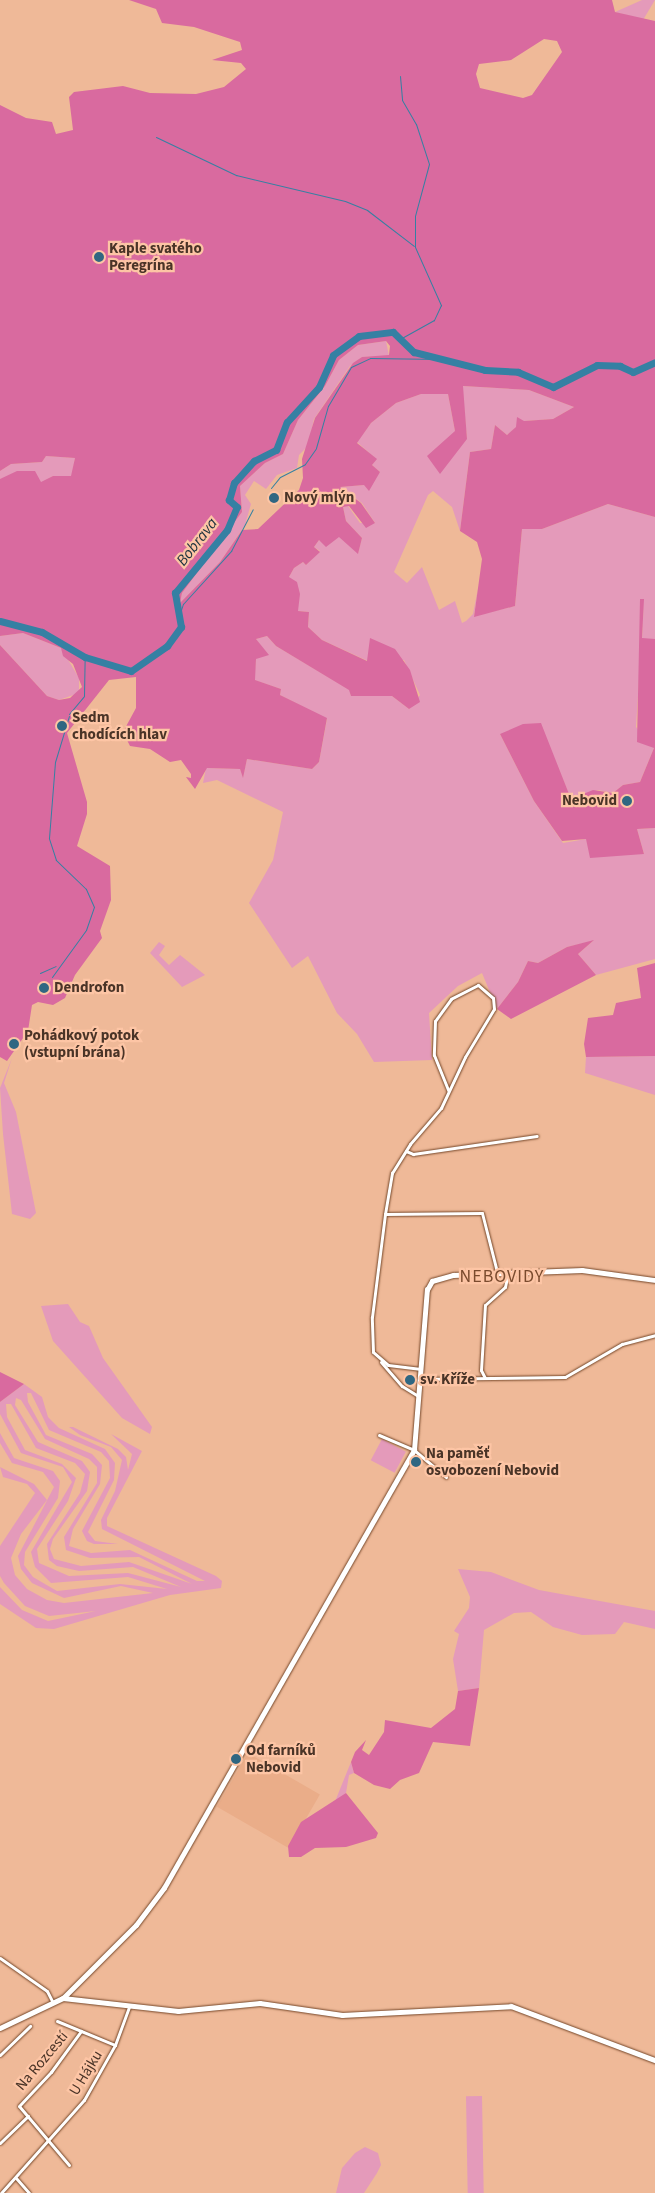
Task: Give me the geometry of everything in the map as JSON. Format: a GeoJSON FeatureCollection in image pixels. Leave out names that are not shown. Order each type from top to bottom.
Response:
{"type":"FeatureCollection","features":[{"type":"Feature","properties":{"kind":"street"},"geometry":{"type":"LineString","coordinates":[[419,1397],[392,1377],[373,1352],[372,1317],[385,1214],[392,1173],[406,1151],[438,1114],[448,1090],[494,1009],[493,998],[478,985],[451,999],[435,1021],[434,1056],[448,1090]]}},
{"type":"Feature","properties":{"kind":"street"},"geometry":{"type":"LineString","coordinates":[[406,1151],[413,1154],[537,1136]]}},
{"type":"Feature","properties":{"kind":"street"},"geometry":{"type":"LineString","coordinates":[[385,1214],[482,1213],[497,1272]]}},
{"type":"Feature","properties":{"kind":"street"},"geometry":{"type":"LineString","coordinates":[[0,2028],[54,2004],[63,1998],[136,1925],[164,1888],[414,1450],[427,1290],[432,1281],[453,1275],[582,1270],[655,1280]]}},
{"type":"Feature","properties":{"kind":"street"},"geometry":{"type":"LineString","coordinates":[[485,1378],[481,1370],[484,1304],[505,1287],[508,1272]]}},
{"type":"Feature","properties":{"kind":"street"},"geometry":{"type":"LineString","coordinates":[[420,1379],[566,1377],[622,1344],[655,1336]]}},
{"type":"Feature","properties":{"kind":"street"},"geometry":{"type":"LineString","coordinates":[[379,1360],[421,1369]]}},
{"type":"Feature","properties":{"kind":"street"},"geometry":{"type":"LineString","coordinates":[[379,1435],[414,1450],[446,1476]]}},
{"type":"Feature","properties":{"kind":"street"},"geometry":{"type":"LineString","coordinates":[[0,1958],[47,1992],[54,2004]]}},
{"type":"Feature","properties":{"kind":"street"},"geometry":{"type":"LineString","coordinates":[[63,1998],[129,2007],[178,2011],[260,2003],[342,2015],[511,2006],[655,2060]]}},
{"type":"Feature","properties":{"kind":"street","name":"U Hájku"},"geometry":{"type":"LineString","coordinates":[[1,2193],[50,2142],[84,2100],[115,2045],[129,2007]]}},
{"type":"Feature","properties":{"kind":"street","name":"Na Rozcestí"},"geometry":{"type":"LineString","coordinates":[[57,2021],[115,2045]]}},
{"type":"Feature","properties":{"kind":"street"},"geometry":{"type":"LineString","coordinates":[[0,2055],[30,2026]]}},
{"type":"Feature","properties":{"kind":"street","name":"Na Rozcestí"},"geometry":{"type":"LineString","coordinates":[[28,2116],[19,2106],[51,2072],[81,2031]]}},
{"type":"Feature","properties":{"kind":"street"},"geometry":{"type":"LineString","coordinates":[[0,2144],[28,2116],[69,2165]]}},
{"type":"Feature","properties":{"kind":"street"},"geometry":{"type":"LineString","coordinates":[[16,2178],[29,2193]]}},
{"type":"Feature","properties":{"kind":"shaded area"},"geometry":{"type":"Polygon","coordinates":[[[129,0],[612,0],[615,12],[655,21],[655,517],[608,504],[542,529],[522,529],[515,606],[474,617],[482,559],[477,542],[460,531],[470,452],[491,449],[495,425],[507,435],[516,427],[517,417],[524,421],[553,419],[574,407],[529,390],[463,386],[467,439],[440,474],[427,456],[455,431],[448,394],[421,394],[396,403],[371,423],[357,443],[377,459],[372,465],[380,472],[369,491],[364,485],[340,487],[361,503],[375,523],[366,528],[349,506],[343,507],[346,521],[362,538],[358,554],[339,537],[326,547],[319,540],[314,547],[320,552],[306,565],[303,562],[294,568],[289,577],[297,582],[300,594],[298,611],[309,612],[308,627],[322,640],[367,661],[370,638],[395,649],[410,670],[420,702],[409,709],[392,696],[351,696],[349,690],[276,646],[267,636],[256,639],[269,655],[256,659],[255,680],[281,689],[280,695],[327,718],[319,762],[312,769],[247,759],[243,778],[240,769],[207,768],[195,789],[186,777],[191,778],[191,774],[181,760],[170,762],[150,749],[130,746],[123,732],[136,708],[136,677],[109,680],[67,733],[87,802],[87,814],[77,846],[110,866],[111,900],[100,931],[102,938],[75,975],[65,998],[53,1005],[38,1002],[32,1005],[28,1031],[7,1061],[0,1057],[0,645],[47,696],[59,700],[70,698],[82,687],[73,664],[63,656],[61,648],[23,633],[0,636],[0,479],[17,471],[35,471],[41,482],[53,476],[71,476],[75,458],[46,456],[42,462],[11,464],[0,471],[0,105],[26,118],[52,122],[56,134],[73,130],[69,97],[74,92],[123,86],[150,93],[196,94],[224,87],[246,69],[241,63],[212,60],[242,50],[240,42],[194,27],[162,23],[156,9],[129,0]],[[544,39],[511,60],[479,64],[476,74],[480,88],[523,98],[532,95],[562,52],[557,41],[544,39]],[[386,341],[358,345],[339,360],[325,386],[298,420],[283,454],[265,463],[240,486],[242,512],[182,593],[180,603],[220,562],[242,530],[258,529],[299,490],[303,478],[302,459],[315,418],[353,363],[362,357],[389,355],[390,346],[386,341]]]}},
{"type":"Feature","properties":{"kind":"shaded area"},"geometry":{"type":"Polygon","coordinates":[[[642,0],[655,0],[643,20],[615,12],[642,0]]]}},
{"type":"Feature","properties":{"kind":"shaded area"},"geometry":{"type":"Polygon","coordinates":[[[386,341],[389,356],[362,357],[350,366],[314,419],[308,446],[299,455],[297,468],[277,475],[266,489],[254,481],[245,495],[251,504],[245,525],[220,562],[180,603],[182,593],[242,512],[240,486],[265,463],[283,454],[298,420],[325,386],[339,360],[358,345],[386,341]]]}},
{"type":"Feature","properties":{"kind":"shaded area"},"geometry":{"type":"Polygon","coordinates":[[[462,386],[529,390],[574,407],[553,419],[524,421],[507,435],[495,425],[491,449],[470,452],[460,531],[452,507],[433,491],[428,495],[394,572],[407,583],[422,567],[439,610],[455,601],[462,623],[466,621],[473,614],[478,588],[474,616],[515,606],[522,529],[542,529],[608,504],[655,517],[655,639],[642,639],[644,599],[636,727],[654,748],[640,782],[623,785],[613,793],[598,790],[571,799],[552,753],[500,734],[534,801],[563,843],[586,839],[644,854],[637,829],[655,828],[655,959],[596,975],[578,954],[593,941],[567,947],[538,963],[528,961],[518,982],[497,1009],[482,973],[458,986],[429,1013],[432,1060],[374,1062],[357,1034],[337,1013],[308,956],[292,968],[249,903],[273,860],[283,812],[217,780],[203,783],[206,768],[240,769],[243,777],[247,759],[312,769],[319,762],[327,719],[280,695],[281,689],[254,680],[256,659],[264,651],[256,639],[267,636],[276,646],[350,690],[351,696],[392,696],[409,709],[420,695],[404,660],[368,661],[322,640],[308,627],[309,612],[298,611],[289,577],[294,568],[303,562],[306,565],[320,551],[314,547],[319,540],[328,545],[339,536],[358,553],[362,538],[346,521],[343,507],[348,506],[360,523],[375,523],[362,503],[340,487],[364,485],[380,472],[372,465],[376,459],[357,442],[371,423],[396,403],[421,394],[448,394],[455,431],[467,439],[462,386]]]}},
{"type":"Feature","properties":{"kind":"shaded area"},"geometry":{"type":"Polygon","coordinates":[[[46,456],[75,458],[72,476],[53,476],[41,483],[11,477],[0,479],[0,471],[11,464],[42,462],[46,456]]]}},
{"type":"Feature","properties":{"kind":"shaded area"},"geometry":{"type":"Polygon","coordinates":[[[640,599],[644,599],[642,638],[655,639],[655,828],[637,829],[644,854],[590,858],[586,839],[562,841],[534,801],[500,734],[523,724],[541,723],[571,799],[593,790],[613,793],[623,785],[640,782],[654,748],[637,742],[640,599]]]}},
{"type":"Feature","properties":{"kind":"shaded area"},"geometry":{"type":"Polygon","coordinates":[[[23,633],[61,648],[79,678],[79,693],[59,700],[47,696],[0,645],[0,636],[23,633]]]}},
{"type":"Feature","properties":{"kind":"shaded area"},"geometry":{"type":"Polygon","coordinates":[[[594,940],[578,954],[596,975],[511,1019],[497,1009],[518,982],[528,961],[538,963],[567,947],[594,940]]]}},
{"type":"Feature","properties":{"kind":"shaded area"},"geometry":{"type":"Polygon","coordinates":[[[159,942],[165,946],[159,955],[169,965],[180,955],[205,975],[182,987],[150,953],[159,942]]]}},
{"type":"Feature","properties":{"kind":"shaded area"},"geometry":{"type":"Polygon","coordinates":[[[655,963],[655,1056],[586,1057],[584,1044],[588,1018],[613,1015],[616,1003],[641,998],[637,968],[655,963]]]}},
{"type":"Feature","properties":{"kind":"shaded area"},"geometry":{"type":"Polygon","coordinates":[[[655,1056],[655,1095],[585,1073],[586,1057],[655,1056]]]}},
{"type":"Feature","properties":{"kind":"shaded area"},"geometry":{"type":"Polygon","coordinates":[[[12,1058],[4,1083],[16,1112],[36,1213],[30,1219],[12,1214],[3,1134],[0,1088],[12,1058]]]}},
{"type":"Feature","properties":{"kind":"shaded area"},"geometry":{"type":"Polygon","coordinates":[[[68,1304],[80,1322],[89,1326],[103,1358],[152,1427],[150,1434],[122,1418],[53,1341],[41,1306],[68,1304]]]}},
{"type":"Feature","properties":{"kind":"shaded area"},"geometry":{"type":"Polygon","coordinates":[[[0,1372],[24,1384],[0,1402],[0,1372]]]}},
{"type":"Feature","properties":{"kind":"shaded area"},"geometry":{"type":"Polygon","coordinates":[[[24,1384],[42,1397],[48,1417],[59,1428],[105,1449],[115,1463],[114,1480],[88,1532],[95,1541],[118,1544],[94,1544],[87,1541],[82,1531],[110,1478],[109,1461],[101,1452],[49,1430],[31,1393],[27,1393],[28,1402],[46,1435],[92,1454],[102,1465],[100,1484],[73,1529],[69,1546],[91,1553],[130,1550],[197,1581],[205,1581],[102,1529],[101,1520],[115,1491],[122,1460],[111,1447],[80,1435],[69,1427],[73,1427],[118,1449],[126,1457],[128,1470],[132,1454],[111,1434],[142,1451],[107,1518],[107,1526],[216,1576],[222,1581],[221,1588],[170,1595],[54,1629],[36,1628],[0,1604],[0,1587],[22,1610],[48,1621],[96,1611],[49,1616],[25,1606],[4,1583],[0,1576],[0,1546],[35,1493],[27,1484],[3,1477],[0,1467],[34,1484],[47,1500],[21,1534],[11,1558],[15,1575],[27,1589],[47,1600],[64,1603],[153,1593],[121,1586],[64,1598],[32,1583],[21,1569],[18,1556],[54,1487],[43,1472],[12,1463],[0,1443],[0,1433],[14,1458],[53,1471],[60,1481],[58,1498],[25,1552],[24,1565],[33,1577],[57,1591],[120,1584],[167,1589],[128,1577],[51,1583],[35,1567],[31,1552],[72,1482],[63,1467],[21,1453],[0,1414],[0,1402],[24,1384]],[[16,1398],[15,1405],[38,1442],[82,1461],[90,1472],[87,1491],[53,1539],[50,1549],[54,1559],[81,1566],[129,1562],[192,1584],[139,1557],[90,1558],[66,1550],[64,1537],[97,1483],[97,1467],[89,1459],[45,1439],[21,1400],[16,1398]],[[6,1404],[7,1417],[25,1450],[62,1464],[76,1478],[68,1501],[37,1549],[39,1563],[69,1576],[128,1573],[181,1587],[133,1567],[79,1571],[57,1566],[49,1560],[47,1544],[80,1493],[85,1474],[75,1463],[36,1448],[11,1404],[6,1404]]]}},
{"type":"Feature","properties":{"kind":"shaded area"},"geometry":{"type":"Polygon","coordinates":[[[382,1439],[406,1452],[395,1473],[371,1460],[382,1439]]]}},
{"type":"Feature","properties":{"kind":"shaded area"},"geometry":{"type":"Polygon","coordinates":[[[458,1569],[491,1572],[539,1590],[655,1611],[655,1629],[624,1622],[615,1634],[582,1635],[553,1627],[531,1612],[514,1613],[484,1630],[479,1688],[458,1691],[453,1659],[459,1634],[454,1631],[469,1608],[470,1597],[458,1569]]]}},
{"type":"Feature","properties":{"kind":"shaded area"},"geometry":{"type":"Polygon","coordinates":[[[479,1688],[470,1746],[433,1742],[419,1773],[400,1780],[390,1789],[374,1785],[354,1773],[351,1762],[355,1752],[366,1740],[362,1750],[369,1755],[384,1732],[385,1720],[431,1728],[455,1709],[458,1691],[479,1688]]]}},
{"type":"Feature","properties":{"kind":"shaded area"},"geometry":{"type":"Polygon","coordinates":[[[248,1753],[320,1794],[289,1848],[217,1807],[248,1753]]]}},
{"type":"Feature","properties":{"kind":"shaded area"},"geometry":{"type":"Polygon","coordinates":[[[351,1762],[354,1773],[349,1775],[346,1793],[334,1804],[351,1762]]]}},
{"type":"Feature","properties":{"kind":"shaded area"},"geometry":{"type":"Polygon","coordinates":[[[346,1793],[378,1833],[376,1838],[346,1847],[315,1848],[301,1857],[289,1857],[288,1846],[301,1822],[346,1793]]]}},
{"type":"Feature","properties":{"kind":"shaded area"},"geometry":{"type":"Polygon","coordinates":[[[466,2096],[482,2096],[484,2193],[468,2193],[466,2096]]]}},
{"type":"Feature","properties":{"kind":"shaded area"},"geometry":{"type":"Polygon","coordinates":[[[365,2147],[378,2153],[381,2165],[377,2173],[364,2193],[336,2193],[342,2168],[355,2153],[365,2147]]]}},
{"type":"Feature","properties":{"kind":"waterway"},"geometry":{"type":"LineString","coordinates":[[400,76],[402,100],[416,124],[429,164],[415,216],[415,247],[441,305],[434,320],[402,338]]}},
{"type":"Feature","properties":{"kind":"waterway"},"geometry":{"type":"LineString","coordinates":[[156,137],[236,175],[345,201],[367,210],[414,246]]}},
{"type":"Feature","properties":{"kind":"waterway","name":"Bobrava"},"geometry":{"type":"LineString","coordinates":[[0,621],[42,632],[85,657],[131,671],[167,646],[181,627],[175,593],[227,530],[237,507],[229,500],[234,483],[254,461],[276,450],[287,422],[319,387],[333,355],[359,336],[393,332],[414,352],[485,370],[518,372],[553,387],[597,365],[620,366],[633,372],[655,362]]}},
{"type":"Feature","properties":{"kind":"waterway"},"geometry":{"type":"LineString","coordinates":[[271,488],[280,477],[305,464],[316,448],[328,406],[351,367],[370,358],[440,359]]}},
{"type":"Feature","properties":{"kind":"waterway"},"geometry":{"type":"LineString","coordinates":[[178,619],[183,604],[231,551],[253,509]]}},
{"type":"Feature","properties":{"kind":"waterway"},"geometry":{"type":"LineString","coordinates":[[69,714],[84,696],[85,657]]}},
{"type":"Feature","properties":{"kind":"waterway"},"geometry":{"type":"LineString","coordinates":[[52,977],[86,930],[94,907],[86,889],[56,860],[49,838],[55,762],[69,716]]}},
{"type":"Feature","properties":{"kind":"waterway"},"geometry":{"type":"LineString","coordinates":[[40,973],[56,966]]}},
{"type":"Feature","properties":{"kind":"place","name":"Kaple svatého Peregrína"},"geometry":{"type":"Point","coordinates":[99,257]}},
{"type":"Feature","properties":{"kind":"place","name":"Nový mlýn"},"geometry":{"type":"Point","coordinates":[274,498]}},
{"type":"Feature","properties":{"kind":"place","name":"Sedm chodících hlav"},"geometry":{"type":"Point","coordinates":[62,726]}},
{"type":"Feature","properties":{"kind":"place","name":"Nebovid"},"geometry":{"type":"Point","coordinates":[627,801]}},
{"type":"Feature","properties":{"kind":"place","name":"Dendrofon"},"geometry":{"type":"Point","coordinates":[44,988]}},
{"type":"Feature","properties":{"kind":"place","name":"Pohádkový potok (vstupní brána)"},"geometry":{"type":"Point","coordinates":[14,1044]}},
{"type":"Feature","properties":{"kind":"place","name":"sv. Kříže"},"geometry":{"type":"Point","coordinates":[410,1380]}},
{"type":"Feature","properties":{"kind":"place","name":"Na paměť osvobození Nebovid"},"geometry":{"type":"Point","coordinates":[416,1462]}},
{"type":"Feature","properties":{"kind":"place","name":"Od farníků Nebovid"},"geometry":{"type":"Point","coordinates":[236,1759]}},
{"type":"Feature","properties":{"kind":"district","name":"NEBOVIDY"},"geometry":{"type":"Point","coordinates":[502,1277]}}]}
